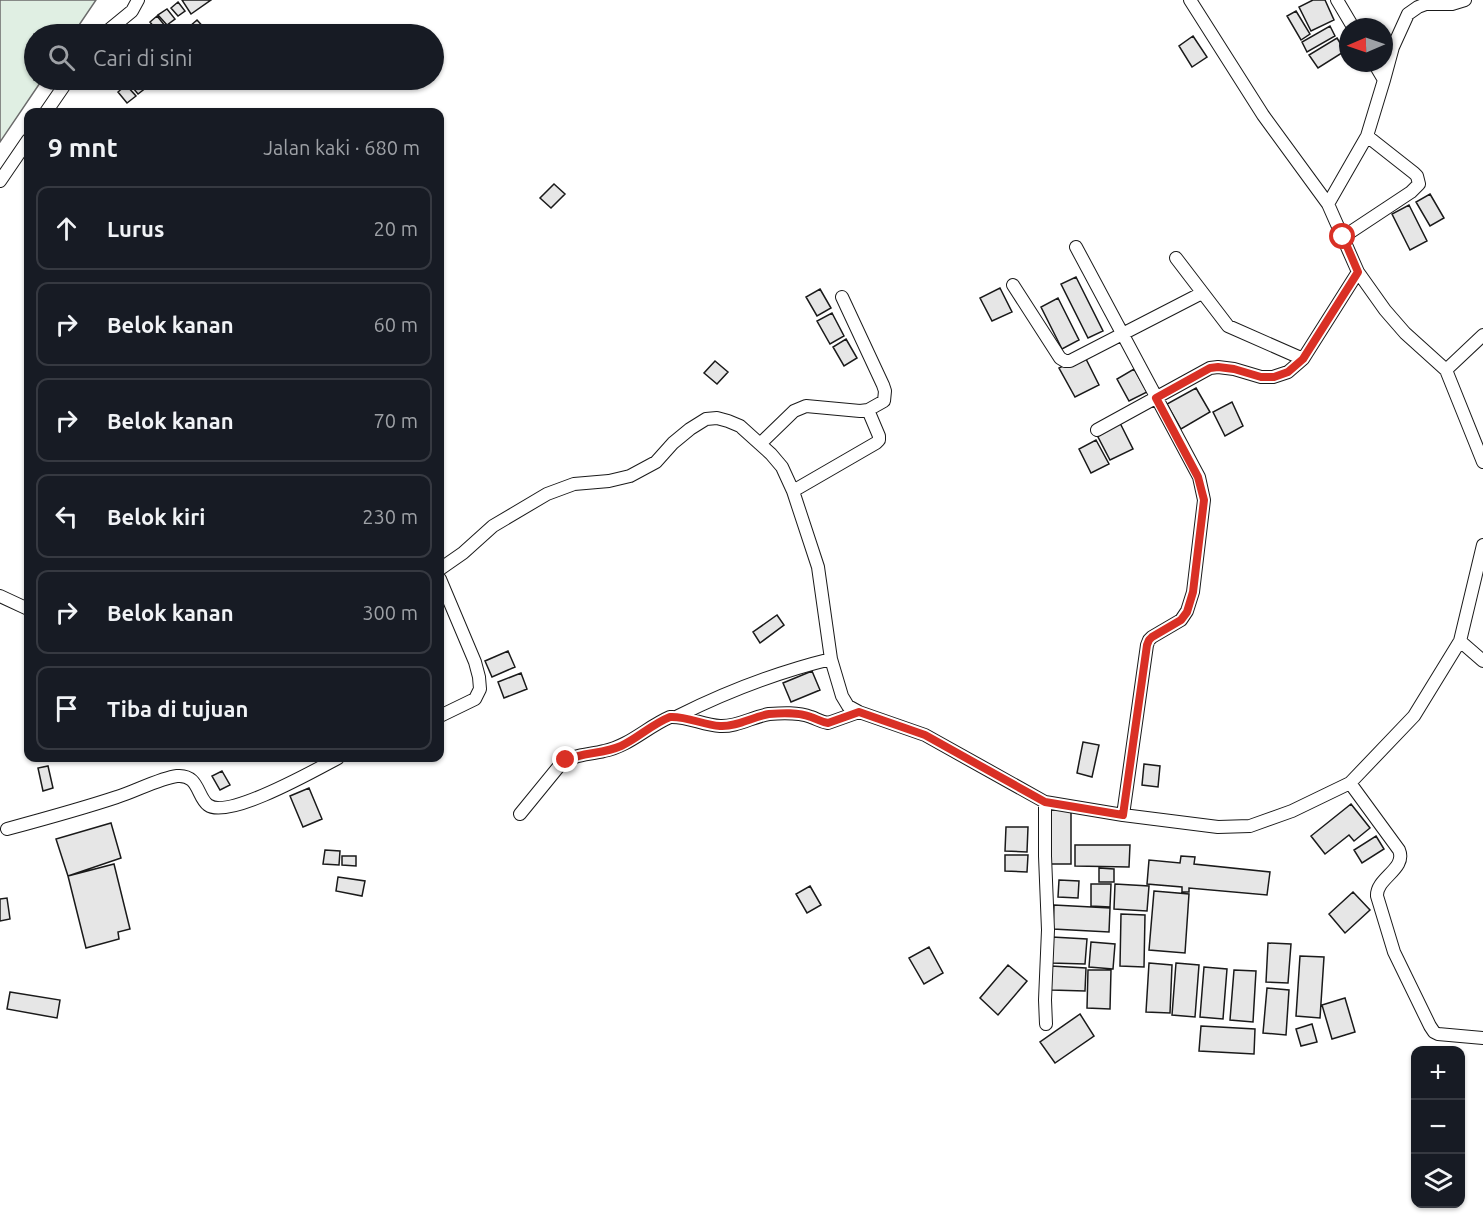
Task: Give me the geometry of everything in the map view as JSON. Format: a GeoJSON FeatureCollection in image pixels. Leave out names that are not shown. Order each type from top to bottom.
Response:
{"type":"FeatureCollection","features":[{"type":"Feature","properties":{"kind":"street"},"geometry":{"type":"LineString","coordinates":[[116,24],[132,11],[138,0]]}},
{"type":"Feature","properties":{"kind":"street"},"geometry":{"type":"LineString","coordinates":[[1190,0],[1263,115],[1329,204],[1358,272],[1385,310],[1405,333],[1446,370],[1483,462]]}},
{"type":"Feature","properties":{"kind":"street"},"geometry":{"type":"LineString","coordinates":[[1337,0],[1348,18]]}},
{"type":"Feature","properties":{"kind":"street"},"geometry":{"type":"LineString","coordinates":[[1329,204],[1366,136],[1393,47],[1408,14],[1426,4],[1465,0]]}},
{"type":"Feature","properties":{"kind":"street"},"geometry":{"type":"LineString","coordinates":[[1379,72],[1384,80]]}},
{"type":"Feature","properties":{"kind":"street"},"geometry":{"type":"LineString","coordinates":[[49,108],[61,90]]}},
{"type":"Feature","properties":{"kind":"street"},"geometry":{"type":"LineString","coordinates":[[1343,237],[1411,192],[1419,184],[1418,176],[1366,136]]}},
{"type":"Feature","properties":{"kind":"street"},"geometry":{"type":"LineString","coordinates":[[0,181],[24,146]]}},
{"type":"Feature","properties":{"kind":"street"},"geometry":{"type":"LineString","coordinates":[[1076,247],[1198,477],[1204,500],[1193,592],[1187,612],[1181,620],[1152,637],[1147,645],[1123,815]]}},
{"type":"Feature","properties":{"kind":"street"},"geometry":{"type":"LineString","coordinates":[[1176,258],[1228,326],[1303,359]]}},
{"type":"Feature","properties":{"kind":"street"},"geometry":{"type":"LineString","coordinates":[[1097,430],[1210,368],[1234,369],[1261,377],[1274,377],[1288,372],[1303,359],[1358,272]]}},
{"type":"Feature","properties":{"kind":"street"},"geometry":{"type":"LineString","coordinates":[[1013,285],[1060,358],[1065,361],[1071,361],[1202,293]]}},
{"type":"Feature","properties":{"kind":"street"},"geometry":{"type":"LineString","coordinates":[[760,444],[794,411],[806,406],[860,411],[868,410],[884,401],[885,391],[842,297]]}},
{"type":"Feature","properties":{"kind":"street"},"geometry":{"type":"LineString","coordinates":[[1446,370],[1483,335]]}},
{"type":"Feature","properties":{"kind":"street"},"geometry":{"type":"LineString","coordinates":[[794,491],[876,444],[879,436],[868,410]]}},
{"type":"Feature","properties":{"kind":"street"},"geometry":{"type":"LineString","coordinates":[[444,566],[463,553],[493,526],[547,494],[574,484],[609,481],[630,476],[656,462],[673,443],[706,419],[717,418],[728,421],[740,426],[782,467],[794,491],[818,567],[831,659],[842,696],[848,706],[925,735],[1045,802],[1218,827],[1250,826],[1292,811],[1350,783],[1414,716],[1460,641],[1483,545]]}},
{"type":"Feature","properties":{"kind":"street"},"geometry":{"type":"LineString","coordinates":[[444,588],[475,662],[480,689],[475,699],[444,714]]}},
{"type":"Feature","properties":{"kind":"street"},"geometry":{"type":"LineString","coordinates":[[0,596],[24,607]]}},
{"type":"Feature","properties":{"kind":"street"},"geometry":{"type":"LineString","coordinates":[[1460,641],[1483,662]]}},
{"type":"Feature","properties":{"kind":"street"},"geometry":{"type":"LineString","coordinates":[[520,814],[560,765],[572,757],[622,746],[662,720],[678,716],[715,698],[802,666],[831,659]]}},
{"type":"Feature","properties":{"kind":"street"},"geometry":{"type":"LineString","coordinates":[[678,716],[708,725],[732,726],[768,714],[801,714],[828,723],[859,712]]}},
{"type":"Feature","properties":{"kind":"street"},"geometry":{"type":"LineString","coordinates":[[7,829],[117,797],[175,776],[186,776],[193,782],[207,805],[218,809],[233,807],[291,784],[331,762]]}},
{"type":"Feature","properties":{"kind":"street"},"geometry":{"type":"LineString","coordinates":[[1350,783],[1401,855],[1399,863],[1378,888],[1377,896],[1394,952],[1430,1026],[1438,1034],[1483,1038]]}},
{"type":"Feature","properties":{"kind":"street"},"geometry":{"type":"LineString","coordinates":[[1045,802],[1048,930],[1045,1000],[1047,1024]]}},
{"type":"Feature","properties":{"kind":"green space"},"geometry":{"type":"Polygon","coordinates":[[[0,0],[96,0],[80,24],[24,24],[24,90],[35,90],[0,142],[0,0]]]}},
{"type":"Feature","properties":{"kind":"building"},"geometry":{"type":"Polygon","coordinates":[[[182,0],[211,0],[191,14],[182,0]]]}},
{"type":"Feature","properties":{"kind":"building"},"geometry":{"type":"Polygon","coordinates":[[[1313,0],[1325,0],[1334,20],[1311,31],[1299,7],[1313,0]]]}},
{"type":"Feature","properties":{"kind":"building"},"geometry":{"type":"Polygon","coordinates":[[[178,2],[185,11],[178,16],[171,8],[178,2]]]}},
{"type":"Feature","properties":{"kind":"building"},"geometry":{"type":"Polygon","coordinates":[[[167,9],[175,19],[166,24],[158,15],[167,9]]]}},
{"type":"Feature","properties":{"kind":"building"},"geometry":{"type":"Polygon","coordinates":[[[1296,11],[1310,34],[1301,40],[1287,16],[1296,11]]]}},
{"type":"Feature","properties":{"kind":"building"},"geometry":{"type":"Polygon","coordinates":[[[157,16],[164,24],[152,24],[150,22],[157,16]]]}},
{"type":"Feature","properties":{"kind":"building"},"geometry":{"type":"Polygon","coordinates":[[[1330,26],[1335,36],[1307,52],[1302,42],[1330,26]]]}},
{"type":"Feature","properties":{"kind":"building"},"geometry":{"type":"Polygon","coordinates":[[[1193,36],[1207,57],[1192,67],[1179,46],[1193,36]]]}},
{"type":"Feature","properties":{"kind":"building"},"geometry":{"type":"Polygon","coordinates":[[[1337,38],[1339,41],[1339,55],[1318,68],[1309,55],[1337,38]]]}},
{"type":"Feature","properties":{"kind":"building"},"geometry":{"type":"Polygon","coordinates":[[[131,90],[136,96],[127,103],[118,92],[131,90]]]}},
{"type":"Feature","properties":{"kind":"building"},"geometry":{"type":"Polygon","coordinates":[[[554,184],[565,194],[551,208],[540,198],[554,184]]]}},
{"type":"Feature","properties":{"kind":"building"},"geometry":{"type":"Polygon","coordinates":[[[1430,194],[1444,218],[1430,226],[1416,202],[1430,194]]]}},
{"type":"Feature","properties":{"kind":"building"},"geometry":{"type":"Polygon","coordinates":[[[1409,205],[1427,241],[1410,250],[1392,214],[1409,205]]]}},
{"type":"Feature","properties":{"kind":"building"},"geometry":{"type":"Polygon","coordinates":[[[1076,277],[1103,331],[1088,338],[1061,284],[1076,277]]]}},
{"type":"Feature","properties":{"kind":"building"},"geometry":{"type":"Polygon","coordinates":[[[1000,288],[1012,312],[992,321],[980,298],[1000,288]]]}},
{"type":"Feature","properties":{"kind":"building"},"geometry":{"type":"Polygon","coordinates":[[[820,289],[831,308],[817,316],[806,297],[820,289]]]}},
{"type":"Feature","properties":{"kind":"building"},"geometry":{"type":"Polygon","coordinates":[[[1058,298],[1079,340],[1062,349],[1041,307],[1058,298]]]}},
{"type":"Feature","properties":{"kind":"building"},"geometry":{"type":"Polygon","coordinates":[[[832,313],[844,336],[830,344],[817,321],[832,313]]]}},
{"type":"Feature","properties":{"kind":"building"},"geometry":{"type":"Polygon","coordinates":[[[846,339],[857,358],[844,366],[833,347],[846,339]]]}},
{"type":"Feature","properties":{"kind":"building"},"geometry":{"type":"Polygon","coordinates":[[[1084,355],[1099,385],[1075,397],[1059,368],[1084,355]]]}},
{"type":"Feature","properties":{"kind":"building"},"geometry":{"type":"Polygon","coordinates":[[[715,361],[728,372],[717,384],[704,373],[715,361]]]}},
{"type":"Feature","properties":{"kind":"building"},"geometry":{"type":"Polygon","coordinates":[[[1134,369],[1147,392],[1129,401],[1117,379],[1134,369]]]}},
{"type":"Feature","properties":{"kind":"building"},"geometry":{"type":"Polygon","coordinates":[[[1196,388],[1210,412],[1181,429],[1167,404],[1196,388]]]}},
{"type":"Feature","properties":{"kind":"building"},"geometry":{"type":"Polygon","coordinates":[[[1232,402],[1243,426],[1225,436],[1213,412],[1232,402]]]}},
{"type":"Feature","properties":{"kind":"building"},"geometry":{"type":"Polygon","coordinates":[[[1120,423],[1133,449],[1110,460],[1097,435],[1120,423]]]}},
{"type":"Feature","properties":{"kind":"building"},"geometry":{"type":"Polygon","coordinates":[[[1096,440],[1109,464],[1091,473],[1079,449],[1096,440]]]}},
{"type":"Feature","properties":{"kind":"building"},"geometry":{"type":"Polygon","coordinates":[[[777,615],[784,625],[760,643],[753,632],[777,615]]]}},
{"type":"Feature","properties":{"kind":"building"},"geometry":{"type":"Polygon","coordinates":[[[508,651],[515,667],[492,677],[485,661],[508,651]]]}},
{"type":"Feature","properties":{"kind":"building"},"geometry":{"type":"Polygon","coordinates":[[[812,671],[820,690],[791,702],[783,683],[812,671]]]}},
{"type":"Feature","properties":{"kind":"building"},"geometry":{"type":"Polygon","coordinates":[[[521,673],[527,689],[504,698],[498,682],[521,673]]]}},
{"type":"Feature","properties":{"kind":"building"},"geometry":{"type":"Polygon","coordinates":[[[1083,742],[1099,745],[1092,777],[1077,773],[1083,742]]]}},
{"type":"Feature","properties":{"kind":"building"},"geometry":{"type":"Polygon","coordinates":[[[1144,764],[1160,766],[1158,787],[1142,785],[1144,764]]]}},
{"type":"Feature","properties":{"kind":"building"},"geometry":{"type":"Polygon","coordinates":[[[48,766],[53,788],[43,791],[38,768],[48,766]]]}},
{"type":"Feature","properties":{"kind":"building"},"geometry":{"type":"Polygon","coordinates":[[[222,771],[230,785],[220,790],[212,776],[222,771]]]}},
{"type":"Feature","properties":{"kind":"building"},"geometry":{"type":"Polygon","coordinates":[[[309,788],[322,819],[303,827],[290,796],[309,788]]]}},
{"type":"Feature","properties":{"kind":"building"},"geometry":{"type":"Polygon","coordinates":[[[1351,804],[1370,828],[1354,841],[1349,835],[1325,854],[1311,836],[1351,804]]]}},
{"type":"Feature","properties":{"kind":"building"},"geometry":{"type":"Polygon","coordinates":[[[1050,810],[1071,810],[1071,864],[1050,864],[1050,810]]]}},
{"type":"Feature","properties":{"kind":"building"},"geometry":{"type":"Polygon","coordinates":[[[111,823],[121,858],[68,876],[56,839],[111,823]]]}},
{"type":"Feature","properties":{"kind":"building"},"geometry":{"type":"Polygon","coordinates":[[[1006,827],[1028,827],[1027,852],[1005,851],[1006,827]]]}},
{"type":"Feature","properties":{"kind":"building"},"geometry":{"type":"Polygon","coordinates":[[[1376,836],[1384,849],[1362,863],[1354,850],[1376,836]]]}},
{"type":"Feature","properties":{"kind":"building"},"geometry":{"type":"Polygon","coordinates":[[[1075,845],[1130,845],[1129,867],[1075,866],[1075,845]]]}},
{"type":"Feature","properties":{"kind":"building"},"geometry":{"type":"Polygon","coordinates":[[[325,850],[340,851],[339,865],[323,864],[325,850]]]}},
{"type":"Feature","properties":{"kind":"building"},"geometry":{"type":"Polygon","coordinates":[[[1005,855],[1028,855],[1027,872],[1005,871],[1005,855]]]}},
{"type":"Feature","properties":{"kind":"building"},"geometry":{"type":"Polygon","coordinates":[[[342,856],[356,856],[356,866],[342,865],[342,856]]]}},
{"type":"Feature","properties":{"kind":"building"},"geometry":{"type":"Polygon","coordinates":[[[1181,856],[1195,857],[1194,864],[1270,872],[1267,895],[1189,888],[1189,892],[1182,892],[1182,887],[1147,884],[1149,860],[1180,863],[1181,856]]]}},
{"type":"Feature","properties":{"kind":"building"},"geometry":{"type":"Polygon","coordinates":[[[114,864],[130,929],[118,932],[119,939],[86,948],[68,876],[114,864]]]}},
{"type":"Feature","properties":{"kind":"building"},"geometry":{"type":"Polygon","coordinates":[[[1099,868],[1114,869],[1114,882],[1099,882],[1099,868]]]}},
{"type":"Feature","properties":{"kind":"building"},"geometry":{"type":"Polygon","coordinates":[[[338,877],[365,881],[362,896],[336,891],[338,877]]]}},
{"type":"Feature","properties":{"kind":"building"},"geometry":{"type":"Polygon","coordinates":[[[1059,880],[1079,881],[1078,898],[1058,897],[1059,880]]]}},
{"type":"Feature","properties":{"kind":"building"},"geometry":{"type":"Polygon","coordinates":[[[1091,884],[1111,884],[1110,907],[1091,906],[1091,884]]]}},
{"type":"Feature","properties":{"kind":"building"},"geometry":{"type":"Polygon","coordinates":[[[1115,884],[1149,886],[1147,911],[1114,909],[1115,884]]]}},
{"type":"Feature","properties":{"kind":"building"},"geometry":{"type":"Polygon","coordinates":[[[810,886],[821,905],[807,913],[796,894],[810,886]]]}},
{"type":"Feature","properties":{"kind":"building"},"geometry":{"type":"Polygon","coordinates":[[[1154,891],[1189,894],[1185,953],[1149,950],[1154,891]]]}},
{"type":"Feature","properties":{"kind":"building"},"geometry":{"type":"Polygon","coordinates":[[[1353,892],[1370,910],[1345,933],[1329,914],[1353,892]]]}},
{"type":"Feature","properties":{"kind":"building"},"geometry":{"type":"Polygon","coordinates":[[[7,898],[10,919],[0,921],[0,899],[7,898]]]}},
{"type":"Feature","properties":{"kind":"building"},"geometry":{"type":"Polygon","coordinates":[[[1054,905],[1110,908],[1109,932],[1053,929],[1054,905]]]}},
{"type":"Feature","properties":{"kind":"building"},"geometry":{"type":"Polygon","coordinates":[[[1121,914],[1145,915],[1144,967],[1120,966],[1121,914]]]}},
{"type":"Feature","properties":{"kind":"building"},"geometry":{"type":"Polygon","coordinates":[[[1052,937],[1087,939],[1085,964],[1051,963],[1052,937]]]}},
{"type":"Feature","properties":{"kind":"building"},"geometry":{"type":"Polygon","coordinates":[[[1091,942],[1115,944],[1113,969],[1089,967],[1091,942]]]}},
{"type":"Feature","properties":{"kind":"building"},"geometry":{"type":"Polygon","coordinates":[[[1268,943],[1291,944],[1288,983],[1266,982],[1268,943]]]}},
{"type":"Feature","properties":{"kind":"building"},"geometry":{"type":"Polygon","coordinates":[[[929,947],[943,973],[924,984],[909,958],[929,947]]]}},
{"type":"Feature","properties":{"kind":"building"},"geometry":{"type":"Polygon","coordinates":[[[1300,956],[1324,957],[1320,1018],[1296,1016],[1300,956]]]}},
{"type":"Feature","properties":{"kind":"building"},"geometry":{"type":"Polygon","coordinates":[[[1149,963],[1172,965],[1170,1013],[1146,1012],[1149,963]]]}},
{"type":"Feature","properties":{"kind":"building"},"geometry":{"type":"Polygon","coordinates":[[[1176,963],[1199,965],[1195,1017],[1172,1015],[1176,963]]]}},
{"type":"Feature","properties":{"kind":"building"},"geometry":{"type":"Polygon","coordinates":[[[1008,965],[1027,981],[998,1015],[980,998],[1008,965]]]}},
{"type":"Feature","properties":{"kind":"building"},"geometry":{"type":"Polygon","coordinates":[[[1051,966],[1086,968],[1085,991],[1051,990],[1051,966]]]}},
{"type":"Feature","properties":{"kind":"building"},"geometry":{"type":"Polygon","coordinates":[[[1204,967],[1227,969],[1223,1019],[1200,1017],[1204,967]]]}},
{"type":"Feature","properties":{"kind":"building"},"geometry":{"type":"Polygon","coordinates":[[[1088,970],[1111,970],[1110,1009],[1087,1008],[1088,970]]]}},
{"type":"Feature","properties":{"kind":"building"},"geometry":{"type":"Polygon","coordinates":[[[1234,970],[1256,971],[1253,1022],[1230,1020],[1234,970]]]}},
{"type":"Feature","properties":{"kind":"building"},"geometry":{"type":"Polygon","coordinates":[[[1267,988],[1289,990],[1286,1035],[1263,1033],[1267,988]]]}},
{"type":"Feature","properties":{"kind":"building"},"geometry":{"type":"Polygon","coordinates":[[[10,992],[60,1000],[57,1018],[7,1009],[10,992]]]}},
{"type":"Feature","properties":{"kind":"building"},"geometry":{"type":"Polygon","coordinates":[[[1345,998],[1355,1032],[1332,1039],[1322,1005],[1345,998]]]}},
{"type":"Feature","properties":{"kind":"building"},"geometry":{"type":"Polygon","coordinates":[[[1080,1014],[1094,1036],[1055,1063],[1040,1042],[1080,1014]]]}},
{"type":"Feature","properties":{"kind":"building"},"geometry":{"type":"Polygon","coordinates":[[[1312,1024],[1317,1042],[1301,1046],[1296,1029],[1312,1024]]]}},
{"type":"Feature","properties":{"kind":"building"},"geometry":{"type":"Polygon","coordinates":[[[1201,1026],[1255,1029],[1254,1054],[1199,1051],[1201,1026]]]}},
{"type":"Feature","properties":{"kind":"route"},"geometry":{"type":"LineString","coordinates":[[566,760],[622,746],[670,717],[678,716],[708,725],[732,726],[768,714],[801,714],[828,723],[859,712],[925,735],[1045,802],[1123,815],[1147,645],[1152,637],[1181,620],[1187,612],[1193,592],[1204,500],[1198,477],[1156,398],[1210,368],[1234,369],[1261,377],[1274,377],[1288,372],[1303,359],[1358,272],[1343,237]]}}]}
